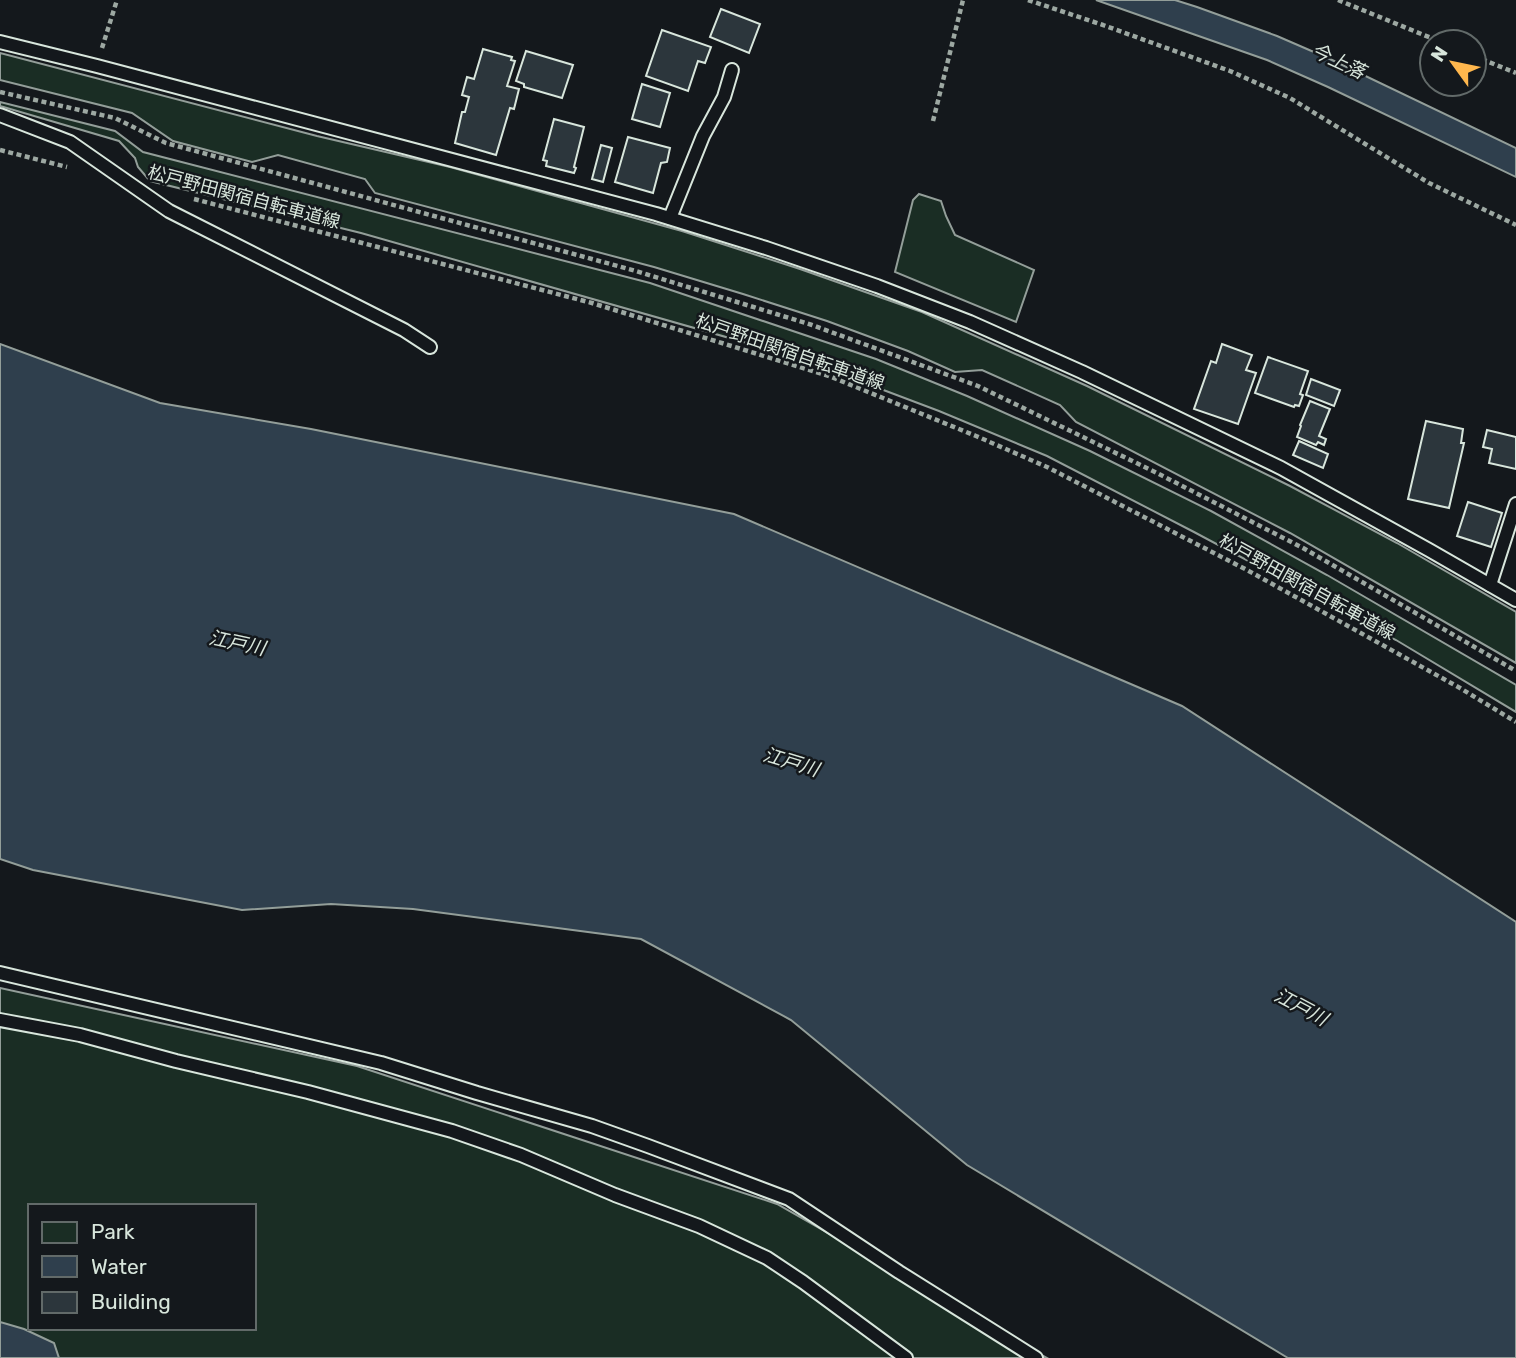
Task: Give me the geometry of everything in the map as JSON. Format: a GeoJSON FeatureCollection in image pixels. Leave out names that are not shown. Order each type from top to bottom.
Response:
{"type":"FeatureCollection","features":[{"type":"Feature","properties":{"kind":"lane"},"geometry":{"type":"LineString","coordinates":[[0,42],[670,218],[877,286],[1020,344],[1281,468],[1516,600]]}},
{"type":"Feature","properties":{"kind":"lane"},"geometry":{"type":"LineString","coordinates":[[670,218],[703,136],[724,97],[732,69]]}},
{"type":"Feature","properties":{"kind":"lane"},"geometry":{"type":"LineString","coordinates":[[0,115],[70,142],[169,211],[404,330],[430,347]]}},
{"type":"Feature","properties":{"kind":"lane"},"geometry":{"type":"LineString","coordinates":[[1490,585],[1516,504]]}},
{"type":"Feature","properties":{"kind":"lane"},"geometry":{"type":"LineString","coordinates":[[0,973],[381,1062],[592,1126],[648,1146],[789,1199],[1036,1358]]}},
{"type":"Feature","properties":{"kind":"lane"},"geometry":{"type":"LineString","coordinates":[[0,1020],[80,1035],[308,1092],[452,1131],[521,1155],[615,1195],[699,1226],[758,1253],[803,1282],[906,1358]]}},
{"type":"Feature","properties":{"kind":"path"},"geometry":{"type":"LineString","coordinates":[[97,66],[117,0]]}},
{"type":"Feature","properties":{"kind":"path"},"geometry":{"type":"LineString","coordinates":[[933,121],[963,0]]}},
{"type":"Feature","properties":{"kind":"path"},"geometry":{"type":"LineString","coordinates":[[1028,0],[1230,71],[1290,98],[1429,183],[1516,225]]}},
{"type":"Feature","properties":{"kind":"path"},"geometry":{"type":"LineString","coordinates":[[1338,0],[1418,33]]}},
{"type":"Feature","properties":{"kind":"path"},"geometry":{"type":"LineString","coordinates":[[1488,61],[1516,73]]}},
{"type":"Feature","properties":{"kind":"path"},"geometry":{"type":"LineString","coordinates":[[0,92],[115,118],[166,143],[636,271],[812,325],[965,382],[1157,473],[1303,548],[1516,671]]}},
{"type":"Feature","properties":{"kind":"path"},"geometry":{"type":"LineString","coordinates":[[0,150],[75,168]]}},
{"type":"Feature","properties":{"kind":"path","name":"松戸野田関宿自転車道線"},"geometry":{"type":"LineString","coordinates":[[185,197],[592,303],[829,376],[976,436],[1071,480],[1247,570],[1516,722]]}},
{"type":"Feature","properties":{"kind":"green space"},"geometry":{"type":"Polygon","coordinates":[[[0,53],[317,136],[450,167],[682,231],[922,312],[1087,386],[1290,486],[1397,543],[1516,612],[1516,663],[1290,533],[1076,422],[1060,405],[982,370],[955,372],[908,351],[827,321],[743,294],[654,267],[375,193],[365,179],[278,155],[252,162],[173,141],[132,113],[0,80],[0,53]]]}},
{"type":"Feature","properties":{"kind":"green space"},"geometry":{"type":"Polygon","coordinates":[[[0,102],[115,131],[143,152],[650,283],[876,359],[1090,451],[1211,511],[1516,685],[1516,712],[1396,640],[1194,532],[1047,456],[939,411],[796,357],[361,233],[150,181],[138,167],[135,158],[119,141],[0,106],[0,102]]]}},
{"type":"Feature","properties":{"kind":"green space"},"geometry":{"type":"Polygon","coordinates":[[[919,194],[941,201],[955,235],[1034,270],[1016,322],[895,272],[913,200],[919,194]]]}},
{"type":"Feature","properties":{"kind":"green space"},"geometry":{"type":"Polygon","coordinates":[[[0,988],[357,1066],[777,1204],[1047,1358],[0,1358],[0,988]]]}},
{"type":"Feature","properties":{"kind":"water"},"geometry":{"type":"Polygon","coordinates":[[[1096,0],[1175,0],[1277,36],[1516,148],[1516,177],[1267,60],[1096,0]]]}},
{"type":"Feature","properties":{"kind":"water","name":"江戸川"},"geometry":{"type":"Polygon","coordinates":[[[0,344],[160,403],[311,429],[734,514],[1182,706],[1516,922],[1516,1358],[1288,1358],[967,1165],[791,1020],[641,939],[413,909],[331,904],[242,910],[33,870],[0,859],[0,344]]]}},
{"type":"Feature","properties":{"kind":"water"},"geometry":{"type":"Polygon","coordinates":[[[0,1322],[24,1329],[54,1343],[59,1358],[0,1358],[0,1322]]]}},
{"type":"Feature","properties":{"kind":"building"},"geometry":{"type":"Polygon","coordinates":[[[721,9],[760,24],[749,53],[710,37],[721,9]]]}},
{"type":"Feature","properties":{"kind":"building"},"geometry":{"type":"Polygon","coordinates":[[[662,30],[711,47],[705,63],[698,61],[688,91],[646,76],[662,30]]]}},
{"type":"Feature","properties":{"kind":"building"},"geometry":{"type":"Polygon","coordinates":[[[483,49],[512,57],[511,60],[515,61],[507,86],[519,89],[514,109],[510,108],[496,155],[455,143],[462,112],[465,112],[469,97],[462,95],[467,77],[474,79],[483,49]]]}},
{"type":"Feature","properties":{"kind":"building"},"geometry":{"type":"Polygon","coordinates":[[[526,51],[573,65],[562,98],[524,87],[524,84],[516,81],[526,51]]]}},
{"type":"Feature","properties":{"kind":"building"},"geometry":{"type":"Polygon","coordinates":[[[642,84],[670,93],[660,127],[632,119],[642,84]]]}},
{"type":"Feature","properties":{"kind":"building"},"geometry":{"type":"Polygon","coordinates":[[[554,119],[584,127],[574,173],[546,166],[547,161],[543,160],[554,119]]]}},
{"type":"Feature","properties":{"kind":"building"},"geometry":{"type":"Polygon","coordinates":[[[628,137],[670,148],[667,162],[661,163],[653,193],[615,182],[628,137]]]}},
{"type":"Feature","properties":{"kind":"building"},"geometry":{"type":"Polygon","coordinates":[[[601,145],[612,148],[603,182],[592,179],[601,145]]]}},
{"type":"Feature","properties":{"kind":"building"},"geometry":{"type":"Polygon","coordinates":[[[1222,344],[1252,355],[1246,370],[1256,373],[1238,424],[1194,409],[1211,361],[1216,363],[1222,344]]]}},
{"type":"Feature","properties":{"kind":"building"},"geometry":{"type":"Polygon","coordinates":[[[1268,357],[1308,371],[1299,406],[1294,407],[1255,393],[1268,357]]]}},
{"type":"Feature","properties":{"kind":"building"},"geometry":{"type":"Polygon","coordinates":[[[1311,379],[1340,390],[1334,406],[1306,395],[1311,379]]]}},
{"type":"Feature","properties":{"kind":"building"},"geometry":{"type":"Polygon","coordinates":[[[1310,401],[1330,409],[1319,436],[1326,439],[1324,445],[1318,442],[1316,445],[1297,437],[1310,401]]]}},
{"type":"Feature","properties":{"kind":"building"},"geometry":{"type":"Polygon","coordinates":[[[1426,421],[1463,429],[1461,443],[1464,443],[1449,508],[1408,499],[1426,421]]]}},
{"type":"Feature","properties":{"kind":"building"},"geometry":{"type":"Polygon","coordinates":[[[1487,430],[1516,437],[1516,469],[1489,463],[1492,449],[1483,447],[1487,430]]]}},
{"type":"Feature","properties":{"kind":"building"},"geometry":{"type":"Polygon","coordinates":[[[1299,441],[1328,454],[1323,468],[1293,455],[1299,441]]]}},
{"type":"Feature","properties":{"kind":"building"},"geometry":{"type":"Polygon","coordinates":[[[1468,502],[1502,513],[1491,547],[1457,536],[1468,502]]]}},
{"type":"Feature","properties":{"kind":"water label","name":"今上落"},"geometry":{"type":"Point","coordinates":[1338,61]}}]}
